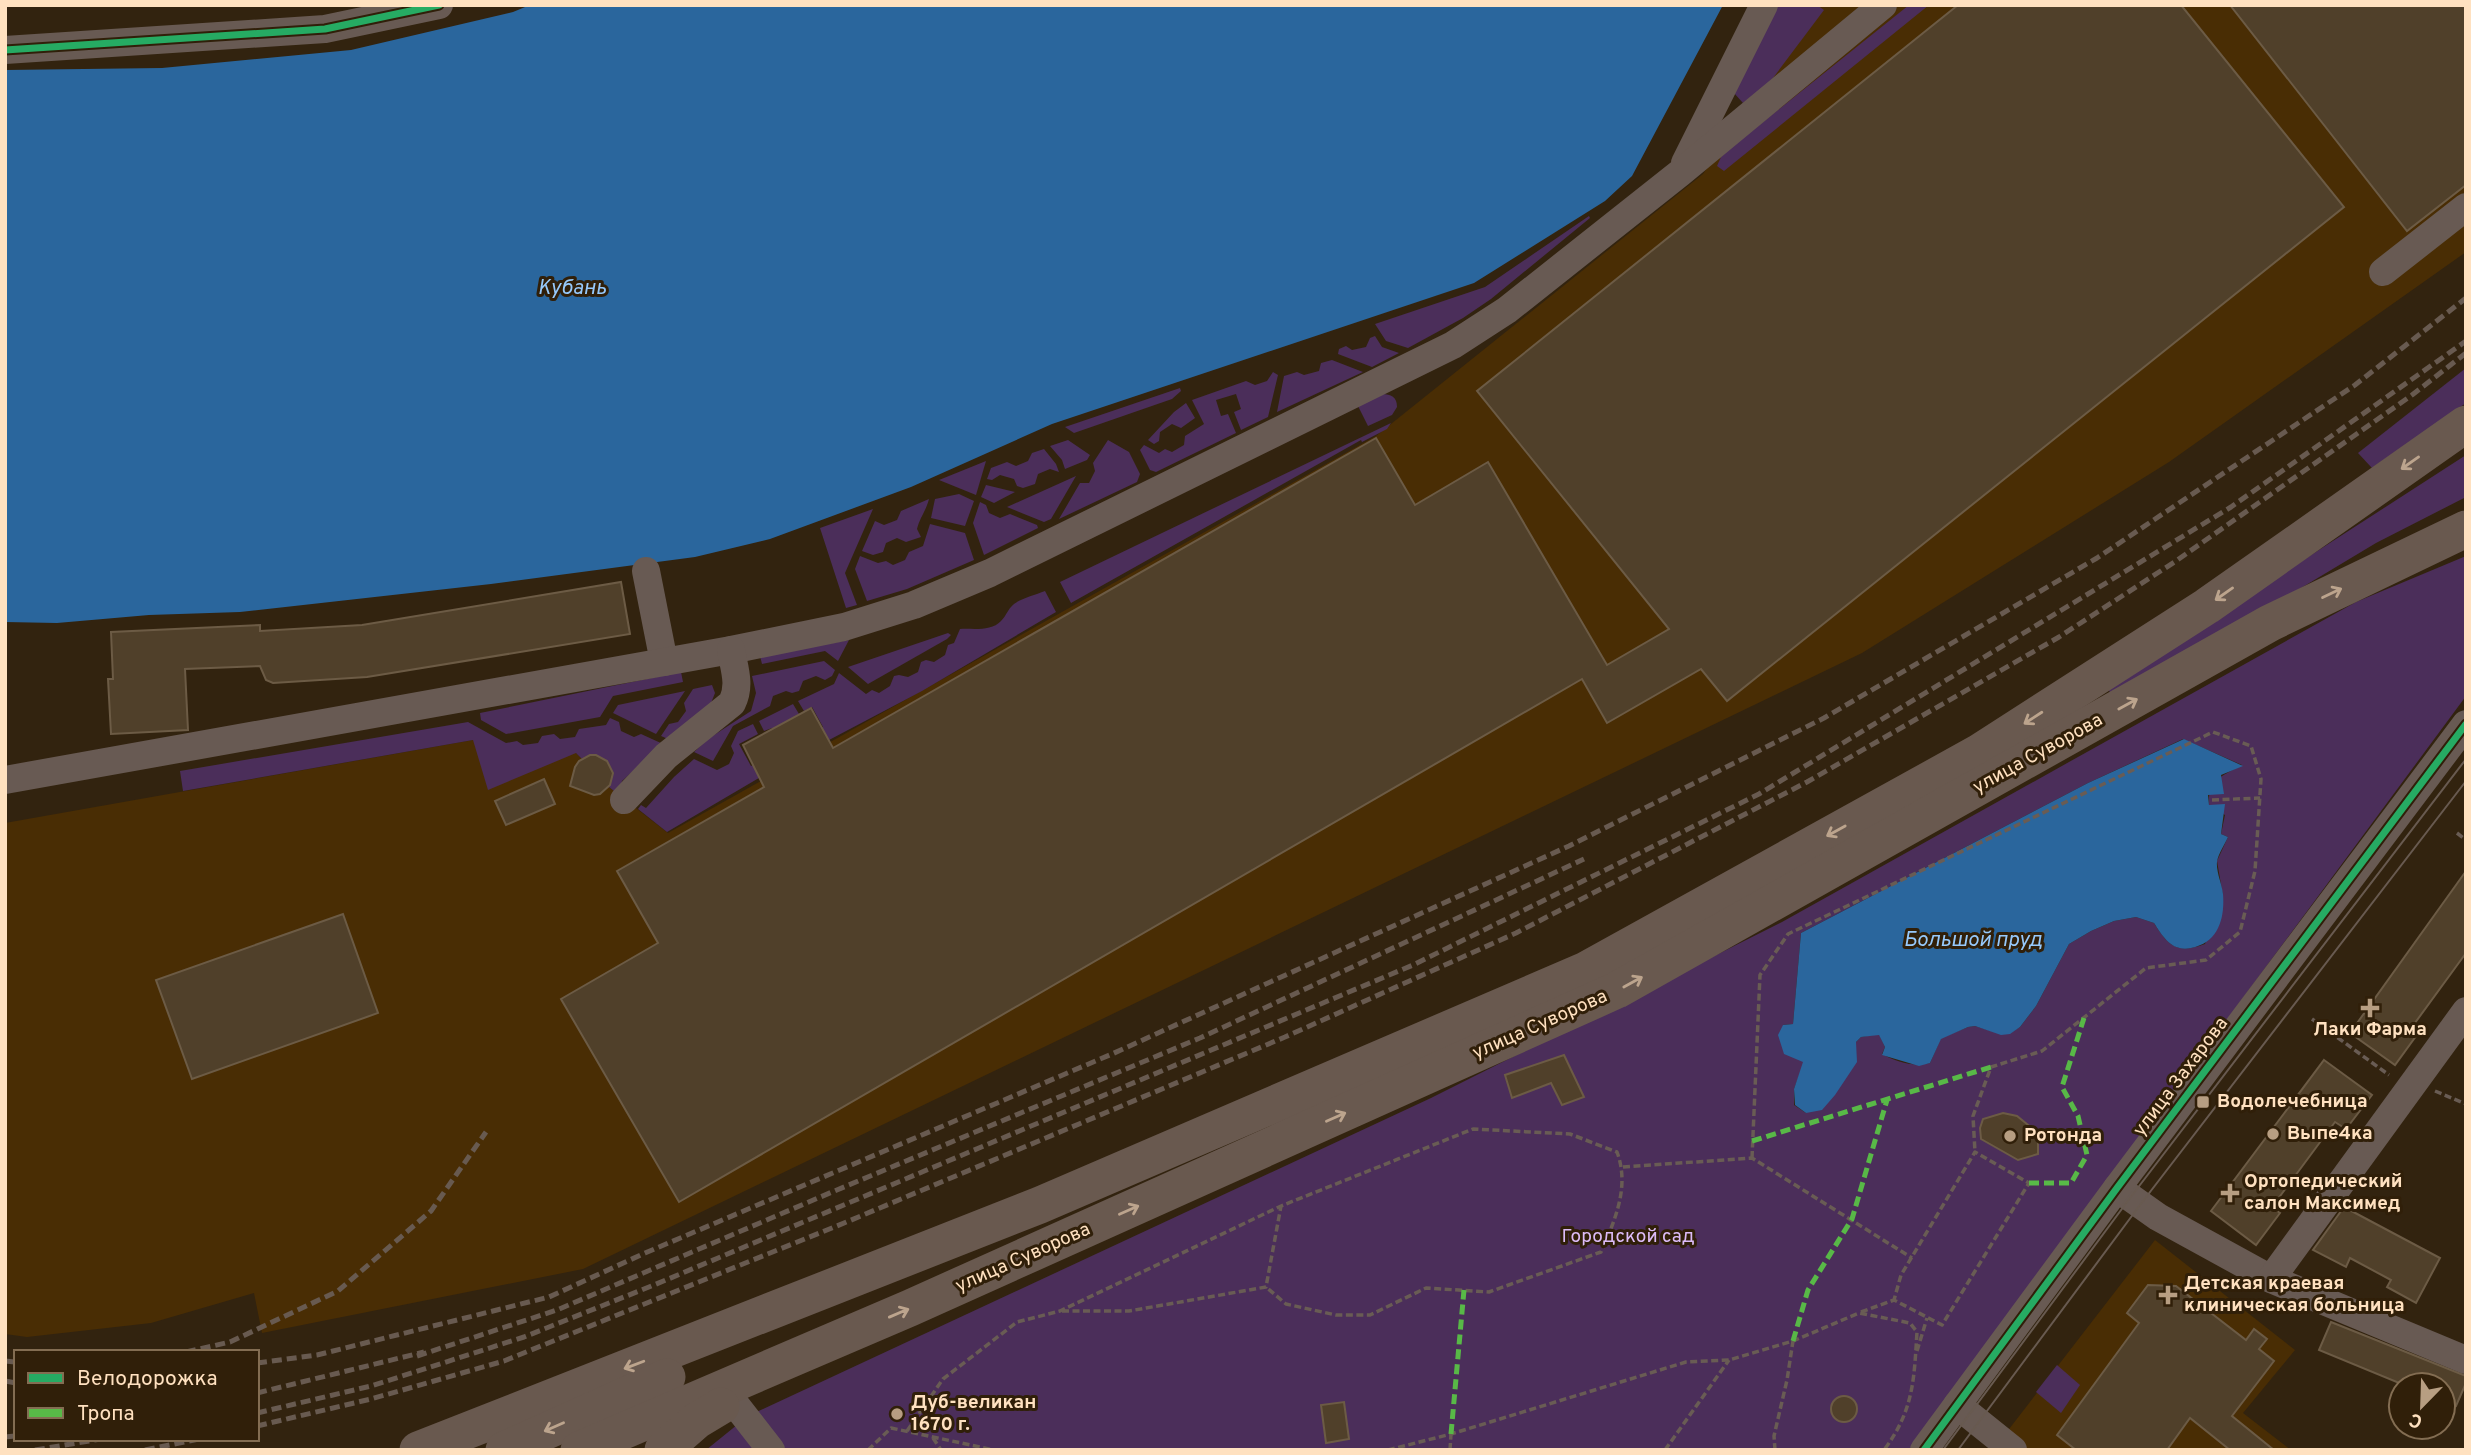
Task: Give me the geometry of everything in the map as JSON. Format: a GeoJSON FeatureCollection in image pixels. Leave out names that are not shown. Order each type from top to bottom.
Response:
{"type":"FeatureCollection","features":[{"type":"Feature","properties":{"kind":"main road","name":"улица Суворова"},"geometry":{"type":"LineString","coordinates":[[418,1450],[1040,1205],[1573,975],[1609,957],[1978,753],[2207,607],[2466,424]]}},
{"type":"Feature","properties":{"kind":"main road","name":"улица Суворова"},"geometry":{"type":"LineString","coordinates":[[579,1450],[923,1303],[1617,990],[2270,623],[2466,529]]}},
{"type":"Feature","properties":{"kind":"main road","name":"улица Суворова"},"geometry":{"type":"LineString","coordinates":[[504,1450],[887,1280],[1040,1205]]}},
{"type":"Feature","properties":{"kind":"main road"},"geometry":{"type":"LineString","coordinates":[[663,1450],[695,1420],[836,1339]]}},
{"type":"Feature","properties":{"kind":"street"},"geometry":{"type":"LineString","coordinates":[[5,50],[325,29],[439,5]]}},
{"type":"Feature","properties":{"kind":"street"},"geometry":{"type":"LineString","coordinates":[[1680,173],[1764,5]]}},
{"type":"Feature","properties":{"kind":"street"},"geometry":{"type":"LineString","coordinates":[[5,780],[731,650],[844,627],[914,605],[990,573],[1441,351],[1507,310],[1680,173],[1883,5]]}},
{"type":"Feature","properties":{"kind":"street"},"geometry":{"type":"LineString","coordinates":[[2383,272],[2466,207]]}},
{"type":"Feature","properties":{"kind":"street"},"geometry":{"type":"LineString","coordinates":[[646,571],[664,662]]}},
{"type":"Feature","properties":{"kind":"street"},"geometry":{"type":"LineString","coordinates":[[624,800],[666,756],[732,703],[737,684],[731,650]]}},
{"type":"Feature","properties":{"kind":"street","name":"улица Захарова"},"geometry":{"type":"LineString","coordinates":[[1924,1450],[2466,724]]}},
{"type":"Feature","properties":{"kind":"street"},"geometry":{"type":"LineString","coordinates":[[2271,1279],[2466,1011]]}},
{"type":"Feature","properties":{"kind":"street"},"geometry":{"type":"LineString","coordinates":[[2117,1188],[2158,1217],[2271,1279],[2466,1360]]}},
{"type":"Feature","properties":{"kind":"street"},"geometry":{"type":"LineString","coordinates":[[732,1400],[771,1450]]}},
{"type":"Feature","properties":{"kind":"street"},"geometry":{"type":"LineString","coordinates":[[1957,1405],[2013,1450]]}},
{"type":"Feature","properties":{"kind":"path"},"geometry":{"type":"LineString","coordinates":[[1752,1158],[1760,975],[1788,934],[2213,733],[2251,746],[2261,779],[2255,871],[2240,932],[2206,960],[2146,968],[2042,1051],[1991,1068],[1973,1116],[1975,1152],[1901,1275],[1894,1300]]}},
{"type":"Feature","properties":{"kind":"path"},"geometry":{"type":"LineString","coordinates":[[2212,800],[2259,798]]}},
{"type":"Feature","properties":{"kind":"path"},"geometry":{"type":"LineString","coordinates":[[2457,833],[2466,840]]}},
{"type":"Feature","properties":{"kind":"path"},"geometry":{"type":"LineString","coordinates":[[2312,1019],[2407,1089]]}},
{"type":"Feature","properties":{"kind":"path"},"geometry":{"type":"LineString","coordinates":[[907,1431],[943,1379],[1017,1322],[1060,1311],[1281,1206],[1474,1129],[1570,1134],[1617,1152],[1623,1167],[1619,1211],[1601,1252],[1489,1292],[1426,1288],[1370,1315],[1336,1315],[1286,1304],[1266,1287]]}},
{"type":"Feature","properties":{"kind":"path"},"geometry":{"type":"LineString","coordinates":[[1388,1450],[1451,1434],[1686,1362],[1729,1360],[1793,1341],[1894,1300],[1942,1325],[2029,1184],[1975,1152]]}},
{"type":"Feature","properties":{"kind":"path"},"geometry":{"type":"LineString","coordinates":[[1623,1167],[1752,1158],[1912,1258]]}},
{"type":"Feature","properties":{"kind":"path"},"geometry":{"type":"LineString","coordinates":[[1266,1287],[1281,1206]]}},
{"type":"Feature","properties":{"kind":"path"},"geometry":{"type":"LineString","coordinates":[[1060,1311],[1129,1311],[1266,1287]]}},
{"type":"Feature","properties":{"kind":"path"},"geometry":{"type":"LineString","coordinates":[[1859,1313],[1910,1323],[1917,1332],[1913,1391],[1898,1431],[1884,1450]]}},
{"type":"Feature","properties":{"kind":"path"},"geometry":{"type":"LineString","coordinates":[[1915,1356],[1927,1318]]}},
{"type":"Feature","properties":{"kind":"path"},"geometry":{"type":"LineString","coordinates":[[1775,1450],[1774,1436],[1793,1341]]}},
{"type":"Feature","properties":{"kind":"path"},"geometry":{"type":"LineString","coordinates":[[1665,1450],[1729,1360]]}},
{"type":"Feature","properties":{"kind":"path"},"geometry":{"type":"LineString","coordinates":[[868,1450],[891,1428],[994,1450]]}},
{"type":"Feature","properties":{"kind":"path"},"geometry":{"type":"LineString","coordinates":[[1450,1450],[1451,1434]]}},
{"type":"Feature","properties":{"kind":"path"},"geometry":{"type":"LineString","coordinates":[[932,1437],[941,1450]]}},
{"type":"Feature","properties":{"kind":"shaded area"},"geometry":{"type":"Polygon","coordinates":[[[1814,5],[2466,5],[2466,252],[2169,462],[1862,653],[583,1269],[262,1333],[254,1293],[151,1323],[27,1337],[5,1334],[5,823],[473,740],[576,753],[609,787],[668,833],[1376,436],[1703,174],[1814,5]]]}},
{"type":"Feature","properties":{"kind":"shaded area","name":"Детская краевая клиническая больница"},"geometry":{"type":"Polygon","coordinates":[[[2155,1240],[2295,1350],[2243,1413],[2291,1450],[2027,1450],[2006,1433],[2155,1240]]]}},
{"type":"Feature","properties":{"kind":"green space"},"geometry":{"type":"Polygon","coordinates":[[[1777,5],[1817,5],[1824,10],[1770,82],[1743,103],[1734,93],[1777,5]]]}},
{"type":"Feature","properties":{"kind":"green space"},"geometry":{"type":"Polygon","coordinates":[[[1909,5],[1929,5],[1724,171],[1717,166],[1728,150],[1909,5]]]}},
{"type":"Feature","properties":{"kind":"green space"},"geometry":{"type":"Polygon","coordinates":[[[1589,216],[1590,218],[1491,299],[1463,318],[1408,348],[1386,341],[1375,324],[1485,287],[1589,216]]]}},
{"type":"Feature","properties":{"kind":"green space"},"geometry":{"type":"Polygon","coordinates":[[[1375,336],[1382,347],[1399,353],[1372,367],[1338,354],[1339,349],[1346,346],[1352,350],[1366,347],[1370,338],[1375,336]]]}},
{"type":"Feature","properties":{"kind":"green space"},"geometry":{"type":"Polygon","coordinates":[[[1332,360],[1363,372],[1277,412],[1284,376],[1297,372],[1304,375],[1319,371],[1321,363],[1332,360]]]}},
{"type":"Feature","properties":{"kind":"green space"},"geometry":{"type":"Polygon","coordinates":[[[2466,368],[2466,403],[2372,468],[2358,453],[2466,368]]]}},
{"type":"Feature","properties":{"kind":"green space"},"geometry":{"type":"Polygon","coordinates":[[[1273,372],[1278,375],[1268,417],[1241,430],[1234,412],[1241,409],[1236,394],[1216,400],[1221,416],[1228,414],[1236,433],[1156,472],[1150,470],[1140,450],[1144,445],[1159,453],[1165,449],[1172,452],[1184,445],[1185,436],[1204,424],[1192,400],[1246,381],[1255,385],[1267,381],[1273,372]]]}},
{"type":"Feature","properties":{"kind":"green space"},"geometry":{"type":"Polygon","coordinates":[[[1180,388],[1181,391],[1172,399],[1074,433],[1065,427],[1180,388]]]}},
{"type":"Feature","properties":{"kind":"green space"},"geometry":{"type":"Polygon","coordinates":[[[1382,394],[1393,397],[1397,407],[1392,415],[1368,426],[1358,406],[1382,394]]]}},
{"type":"Feature","properties":{"kind":"green space"},"geometry":{"type":"Polygon","coordinates":[[[1186,403],[1195,418],[1181,428],[1172,424],[1160,432],[1159,441],[1154,444],[1148,440],[1174,412],[1186,403]]]}},
{"type":"Feature","properties":{"kind":"green space"},"geometry":{"type":"Polygon","coordinates":[[[1391,423],[1387,429],[1362,442],[1361,440],[1071,603],[1060,582],[1391,423]]]}},
{"type":"Feature","properties":{"kind":"green space"},"geometry":{"type":"Polygon","coordinates":[[[1068,440],[1090,455],[1087,460],[1065,469],[1062,460],[1050,446],[1068,440]]]}},
{"type":"Feature","properties":{"kind":"green space"},"geometry":{"type":"Polygon","coordinates":[[[1108,440],[1129,452],[1140,474],[1137,482],[1059,519],[1080,483],[1089,483],[1095,471],[1093,463],[1108,440]]]}},
{"type":"Feature","properties":{"kind":"green space"},"geometry":{"type":"Polygon","coordinates":[[[1044,449],[1059,472],[1050,469],[1038,474],[1035,484],[1023,488],[1017,486],[1014,479],[1000,475],[992,480],[987,479],[991,468],[1007,462],[1016,466],[1028,461],[1032,453],[1044,449]]]}},
{"type":"Feature","properties":{"kind":"green space"},"geometry":{"type":"Polygon","coordinates":[[[2466,455],[2466,497],[2376,543],[2251,618],[2111,694],[2107,687],[2466,455]]]}},
{"type":"Feature","properties":{"kind":"green space"},"geometry":{"type":"Polygon","coordinates":[[[986,461],[976,495],[939,480],[986,461]]]}},
{"type":"Feature","properties":{"kind":"green space"},"geometry":{"type":"Polygon","coordinates":[[[1076,476],[1051,519],[1044,522],[1007,507],[1076,476]]]}},
{"type":"Feature","properties":{"kind":"green space"},"geometry":{"type":"Polygon","coordinates":[[[986,485],[1015,492],[994,503],[981,497],[986,485]]]}},
{"type":"Feature","properties":{"kind":"green space"},"geometry":{"type":"Polygon","coordinates":[[[959,494],[974,501],[965,526],[931,518],[935,499],[959,494]]]}},
{"type":"Feature","properties":{"kind":"green space"},"geometry":{"type":"Polygon","coordinates":[[[929,499],[917,529],[921,537],[906,542],[897,538],[886,543],[883,552],[873,555],[862,551],[875,521],[884,525],[897,520],[901,511],[929,499]]]}},
{"type":"Feature","properties":{"kind":"green space"},"geometry":{"type":"Polygon","coordinates":[[[980,502],[986,505],[989,513],[1000,518],[1010,514],[1037,525],[1038,528],[984,555],[973,523],[980,502]]]}},
{"type":"Feature","properties":{"kind":"green space"},"geometry":{"type":"Polygon","coordinates":[[[873,509],[845,573],[857,605],[846,608],[820,528],[873,509]]]}},
{"type":"Feature","properties":{"kind":"green space"},"geometry":{"type":"Polygon","coordinates":[[[930,524],[965,533],[974,560],[907,589],[867,601],[855,569],[860,556],[893,565],[905,560],[909,552],[923,546],[930,524]]]}},
{"type":"Feature","properties":{"kind":"green space","name":"Городской сад"},"geometry":{"type":"Polygon","coordinates":[[[2466,556],[2466,696],[1909,1450],[706,1450],[748,1416],[1431,1098],[1782,922],[2356,602],[2466,556]],[[2183,739],[2088,783],[1801,933],[1793,1024],[1783,1025],[1804,1062],[1794,1089],[1794,1105],[1806,1113],[1861,1037],[1879,1034],[1885,1047],[1882,1054],[1917,1064],[1930,1063],[1941,1038],[1968,1027],[1975,1026],[2001,1034],[2010,1033],[2020,1027],[2036,1006],[2069,944],[2114,921],[2136,917],[2154,923],[2169,943],[2181,948],[2205,944],[2223,896],[2217,861],[2228,837],[2221,834],[2225,815],[2209,805],[2209,797],[2218,779],[2242,765],[2183,739]]]}},
{"type":"Feature","properties":{"kind":"green space"},"geometry":{"type":"Polygon","coordinates":[[[1045,591],[1056,612],[922,691],[774,769],[667,832],[638,809],[641,805],[646,808],[694,759],[717,770],[729,764],[734,753],[731,746],[738,731],[753,724],[758,734],[739,744],[751,766],[783,751],[772,728],[764,731],[759,721],[793,704],[799,714],[791,719],[802,738],[823,727],[812,707],[804,711],[798,701],[834,684],[839,673],[866,694],[872,690],[879,693],[890,686],[894,676],[908,677],[918,672],[921,662],[934,662],[945,655],[948,645],[954,643],[960,629],[992,627],[1001,621],[1014,604],[1045,591]]]}},
{"type":"Feature","properties":{"kind":"green space"},"geometry":{"type":"Polygon","coordinates":[[[948,633],[951,635],[947,639],[868,684],[848,667],[948,633]]]}},
{"type":"Feature","properties":{"kind":"green space"},"geometry":{"type":"Polygon","coordinates":[[[849,640],[838,661],[825,651],[762,664],[760,656],[849,640]]]}},
{"type":"Feature","properties":{"kind":"green space"},"geometry":{"type":"Polygon","coordinates":[[[824,661],[835,670],[832,676],[825,680],[816,676],[803,681],[799,691],[786,691],[773,696],[770,706],[733,726],[713,761],[694,752],[708,739],[751,711],[756,693],[752,676],[824,661]]]}},
{"type":"Feature","properties":{"kind":"green space"},"geometry":{"type":"Polygon","coordinates":[[[681,672],[683,682],[613,696],[600,717],[506,734],[481,720],[480,713],[681,672]]]}},
{"type":"Feature","properties":{"kind":"green space"},"geometry":{"type":"Polygon","coordinates":[[[712,685],[715,693],[711,703],[668,739],[661,736],[669,724],[678,722],[686,711],[684,703],[693,689],[712,685]]]}},
{"type":"Feature","properties":{"kind":"green space"},"geometry":{"type":"Polygon","coordinates":[[[685,691],[656,734],[613,713],[618,705],[685,691]]]}},
{"type":"Feature","properties":{"kind":"green space"},"geometry":{"type":"Polygon","coordinates":[[[610,718],[619,722],[621,731],[634,737],[641,734],[663,744],[622,781],[619,795],[609,787],[613,773],[607,761],[596,755],[582,759],[576,753],[488,790],[473,740],[183,791],[180,771],[468,722],[506,743],[517,741],[523,745],[538,743],[542,736],[554,734],[560,739],[575,737],[579,729],[606,725],[610,718]]]}},
{"type":"Feature","properties":{"kind":"green space"},"geometry":{"type":"Polygon","coordinates":[[[2057,1365],[2080,1385],[2061,1413],[2036,1392],[2057,1365]]]}},
{"type":"Feature","properties":{"kind":"water","name":"Кубань"},"geometry":{"type":"Polygon","coordinates":[[[530,5],[1723,5],[1632,176],[1605,201],[1474,283],[1052,424],[911,487],[770,539],[695,557],[491,584],[240,612],[149,615],[57,623],[5,622],[5,70],[162,68],[351,50],[513,12],[530,5]]]}},
{"type":"Feature","properties":{"kind":"water","name":"Большой пруд"},"geometry":{"type":"Polygon","coordinates":[[[2184,739],[2243,766],[2221,775],[2224,794],[2208,795],[2209,805],[2225,804],[2221,834],[2228,837],[2217,862],[2223,894],[2223,912],[2218,928],[2208,941],[2191,948],[2178,948],[2165,938],[2154,923],[2136,917],[2114,921],[2069,944],[2036,1006],[2020,1027],[2010,1034],[2001,1035],[1975,1026],[1968,1027],[1941,1039],[1930,1063],[1919,1066],[1882,1055],[1885,1047],[1879,1035],[1861,1037],[1856,1042],[1857,1062],[1822,1110],[1806,1113],[1795,1105],[1794,1089],[1803,1062],[1784,1054],[1778,1035],[1783,1025],[1793,1024],[1801,933],[2088,783],[2184,739]]]}},
{"type":"Feature","properties":{"kind":"building"},"geometry":{"type":"Polygon","coordinates":[[[1958,5],[2181,5],[2344,207],[1727,701],[1701,669],[1607,723],[1582,679],[679,1202],[561,999],[658,943],[617,871],[764,787],[743,745],[811,708],[833,748],[1376,438],[1415,505],[1488,462],[1607,665],[1669,629],[1477,391],[1958,5]]]}},
{"type":"Feature","properties":{"kind":"building"},"geometry":{"type":"Polygon","coordinates":[[[2230,5],[2466,5],[2466,185],[2407,231],[2230,5]]]}},
{"type":"Feature","properties":{"kind":"building"},"geometry":{"type":"Polygon","coordinates":[[[621,582],[630,634],[367,677],[273,683],[266,680],[260,666],[185,669],[188,730],[111,734],[108,679],[113,679],[111,632],[260,625],[260,631],[362,625],[621,582]]]}},
{"type":"Feature","properties":{"kind":"building"},"geometry":{"type":"Polygon","coordinates":[[[590,755],[607,761],[613,773],[610,785],[600,794],[594,795],[570,786],[575,767],[579,761],[590,755]]]}},
{"type":"Feature","properties":{"kind":"building"},"geometry":{"type":"Polygon","coordinates":[[[544,779],[555,804],[506,825],[495,801],[544,779]]]}},
{"type":"Feature","properties":{"kind":"building"},"geometry":{"type":"Polygon","coordinates":[[[2466,871],[2466,953],[2412,1027],[2419,1032],[2395,1065],[2350,1033],[2466,871]]]}},
{"type":"Feature","properties":{"kind":"building"},"geometry":{"type":"Polygon","coordinates":[[[343,914],[378,1013],[192,1079],[156,980],[343,914]]]}},
{"type":"Feature","properties":{"kind":"building"},"geometry":{"type":"Polygon","coordinates":[[[1564,1055],[1584,1097],[1562,1105],[1551,1083],[1512,1098],[1505,1075],[1564,1055]]]}},
{"type":"Feature","properties":{"kind":"building"},"geometry":{"type":"Polygon","coordinates":[[[2324,1060],[2372,1095],[2346,1129],[2335,1122],[2272,1207],[2280,1213],[2256,1245],[2211,1211],[2324,1060]]]}},
{"type":"Feature","properties":{"kind":"building","name":"Ротонда"},"geometry":{"type":"Polygon","coordinates":[[[2003,1113],[2017,1116],[2038,1133],[2038,1154],[2018,1160],[1981,1139],[1983,1119],[2003,1113]]]}},
{"type":"Feature","properties":{"kind":"building"},"geometry":{"type":"Polygon","coordinates":[[[2344,1207],[2440,1258],[2416,1303],[2387,1287],[2391,1280],[2350,1258],[2346,1267],[2313,1250],[2344,1207]]]}},
{"type":"Feature","properties":{"kind":"building","name":"Детская краевая клиническая больница"},"geometry":{"type":"Polygon","coordinates":[[[2148,1285],[2176,1286],[2246,1340],[2254,1329],[2267,1339],[2259,1349],[2274,1361],[2232,1416],[2274,1450],[2230,1450],[2190,1418],[2167,1450],[2076,1450],[2057,1435],[2139,1323],[2127,1313],[2148,1285]]]}},
{"type":"Feature","properties":{"kind":"building"},"geometry":{"type":"Polygon","coordinates":[[[2331,1322],[2454,1371],[2387,1371],[2387,1378],[2319,1350],[2331,1322]]]}},
{"type":"Feature","properties":{"kind":"building"},"geometry":{"type":"Polygon","coordinates":[[[2457,1372],[2466,1376],[2466,1383],[2457,1404],[2457,1372]]]}},
{"type":"Feature","properties":{"kind":"building"},"geometry":{"type":"Polygon","coordinates":[[[1844,1396],[1853,1400],[1857,1409],[1853,1418],[1844,1422],[1835,1418],[1831,1409],[1835,1400],[1844,1396]]]}},
{"type":"Feature","properties":{"kind":"building"},"geometry":{"type":"Polygon","coordinates":[[[1344,1402],[1349,1439],[1326,1443],[1321,1405],[1344,1402]]]}},
{"type":"Feature","properties":{"kind":"tram line"},"geometry":{"type":"LineString","coordinates":[[1943,1450],[2130,1198],[2466,759]]}},
{"type":"Feature","properties":{"kind":"tram line"},"geometry":{"type":"LineString","coordinates":[[1958,1450],[2140,1205],[2466,781]]}},
{"type":"Feature","properties":{"kind":"railway"},"geometry":{"type":"LineString","coordinates":[[259,1363],[317,1355],[549,1297],[645,1253],[1112,1054],[1569,846],[1824,718],[2097,558],[2355,385],[2466,298]]}},
{"type":"Feature","properties":{"kind":"railway"},"geometry":{"type":"LineString","coordinates":[[259,1413],[371,1386],[524,1337],[654,1285],[1413,965],[1759,794],[2231,507],[2466,341]]}},
{"type":"Feature","properties":{"kind":"railway"},"geometry":{"type":"LineString","coordinates":[[259,1426],[371,1399],[504,1361],[849,1221],[1285,1037],[1516,933],[1807,782],[2059,637],[2176,561],[2412,395],[2466,353]]}},
{"type":"Feature","properties":{"kind":"railway"},"geometry":{"type":"LineString","coordinates":[[417,1356],[557,1310],[1200,1038],[1584,859]]}},
{"type":"Feature","properties":{"kind":"railway"},"geometry":{"type":"LineString","coordinates":[[195,1350],[230,1342],[338,1291],[431,1211],[486,1132]]}},
{"type":"Feature","properties":{"kind":"railway"},"geometry":{"type":"LineString","coordinates":[[259,1393],[424,1352]]}},
{"type":"Feature","properties":{"kind":"railway"},"geometry":{"type":"LineString","coordinates":[[5,1361],[14,1362]]}},
{"type":"Feature","properties":{"kind":"railway"},"geometry":{"type":"LineString","coordinates":[[5,1381],[14,1383]]}},
{"type":"Feature","properties":{"kind":"railway"},"geometry":{"type":"LineString","coordinates":[[5,1437],[14,1436]]}},
{"type":"Feature","properties":{"kind":"railway"},"geometry":{"type":"LineString","coordinates":[[35,1450],[89,1441]]}},
{"type":"Feature","properties":{"kind":"railway"},"geometry":{"type":"LineString","coordinates":[[145,1450],[189,1441]]}},
{"type":"Feature","properties":{"kind":"marked path"},"geometry":{"type":"LineString","coordinates":[[2029,1183],[2071,1183],[2087,1155],[2078,1116],[2062,1087],[2084,1018]]}},
{"type":"Feature","properties":{"kind":"marked path"},"geometry":{"type":"LineString","coordinates":[[1752,1141],[1991,1067]]}},
{"type":"Feature","properties":{"kind":"marked path"},"geometry":{"type":"LineString","coordinates":[[1793,1341],[1808,1290],[1852,1219],[1887,1100]]}},
{"type":"Feature","properties":{"kind":"marked path"},"geometry":{"type":"LineString","coordinates":[[1451,1434],[1464,1290]]}},
{"type":"Feature","properties":{"kind":"cycle path"},"geometry":{"type":"LineString","coordinates":[[5,50],[325,29],[439,5]]}},
{"type":"Feature","properties":{"kind":"cycle path"},"geometry":{"type":"LineString","coordinates":[[1924,1450],[2466,724]]}},
{"type":"Feature","properties":{"kind":"place","name":"Лаки Фарма"},"geometry":{"type":"Point","coordinates":[2370,1008]}},
{"type":"Feature","properties":{"kind":"place","name":"Водолечебница"},"geometry":{"type":"Point","coordinates":[2203,1102]}},
{"type":"Feature","properties":{"kind":"place","name":"Выпе4ка"},"geometry":{"type":"Point","coordinates":[2273,1134]}},
{"type":"Feature","properties":{"kind":"place","name":"Ротонда"},"geometry":{"type":"Point","coordinates":[2010,1136]}},
{"type":"Feature","properties":{"kind":"place","name":"Ортопедический салон Максимед"},"geometry":{"type":"Point","coordinates":[2230,1193]}},
{"type":"Feature","properties":{"kind":"place","name":"Детская краевая клиническая больница"},"geometry":{"type":"Point","coordinates":[2168,1295]}},
{"type":"Feature","properties":{"kind":"place","name":"Дуб-великан 1670 г."},"geometry":{"type":"Point","coordinates":[897,1414]}}]}
